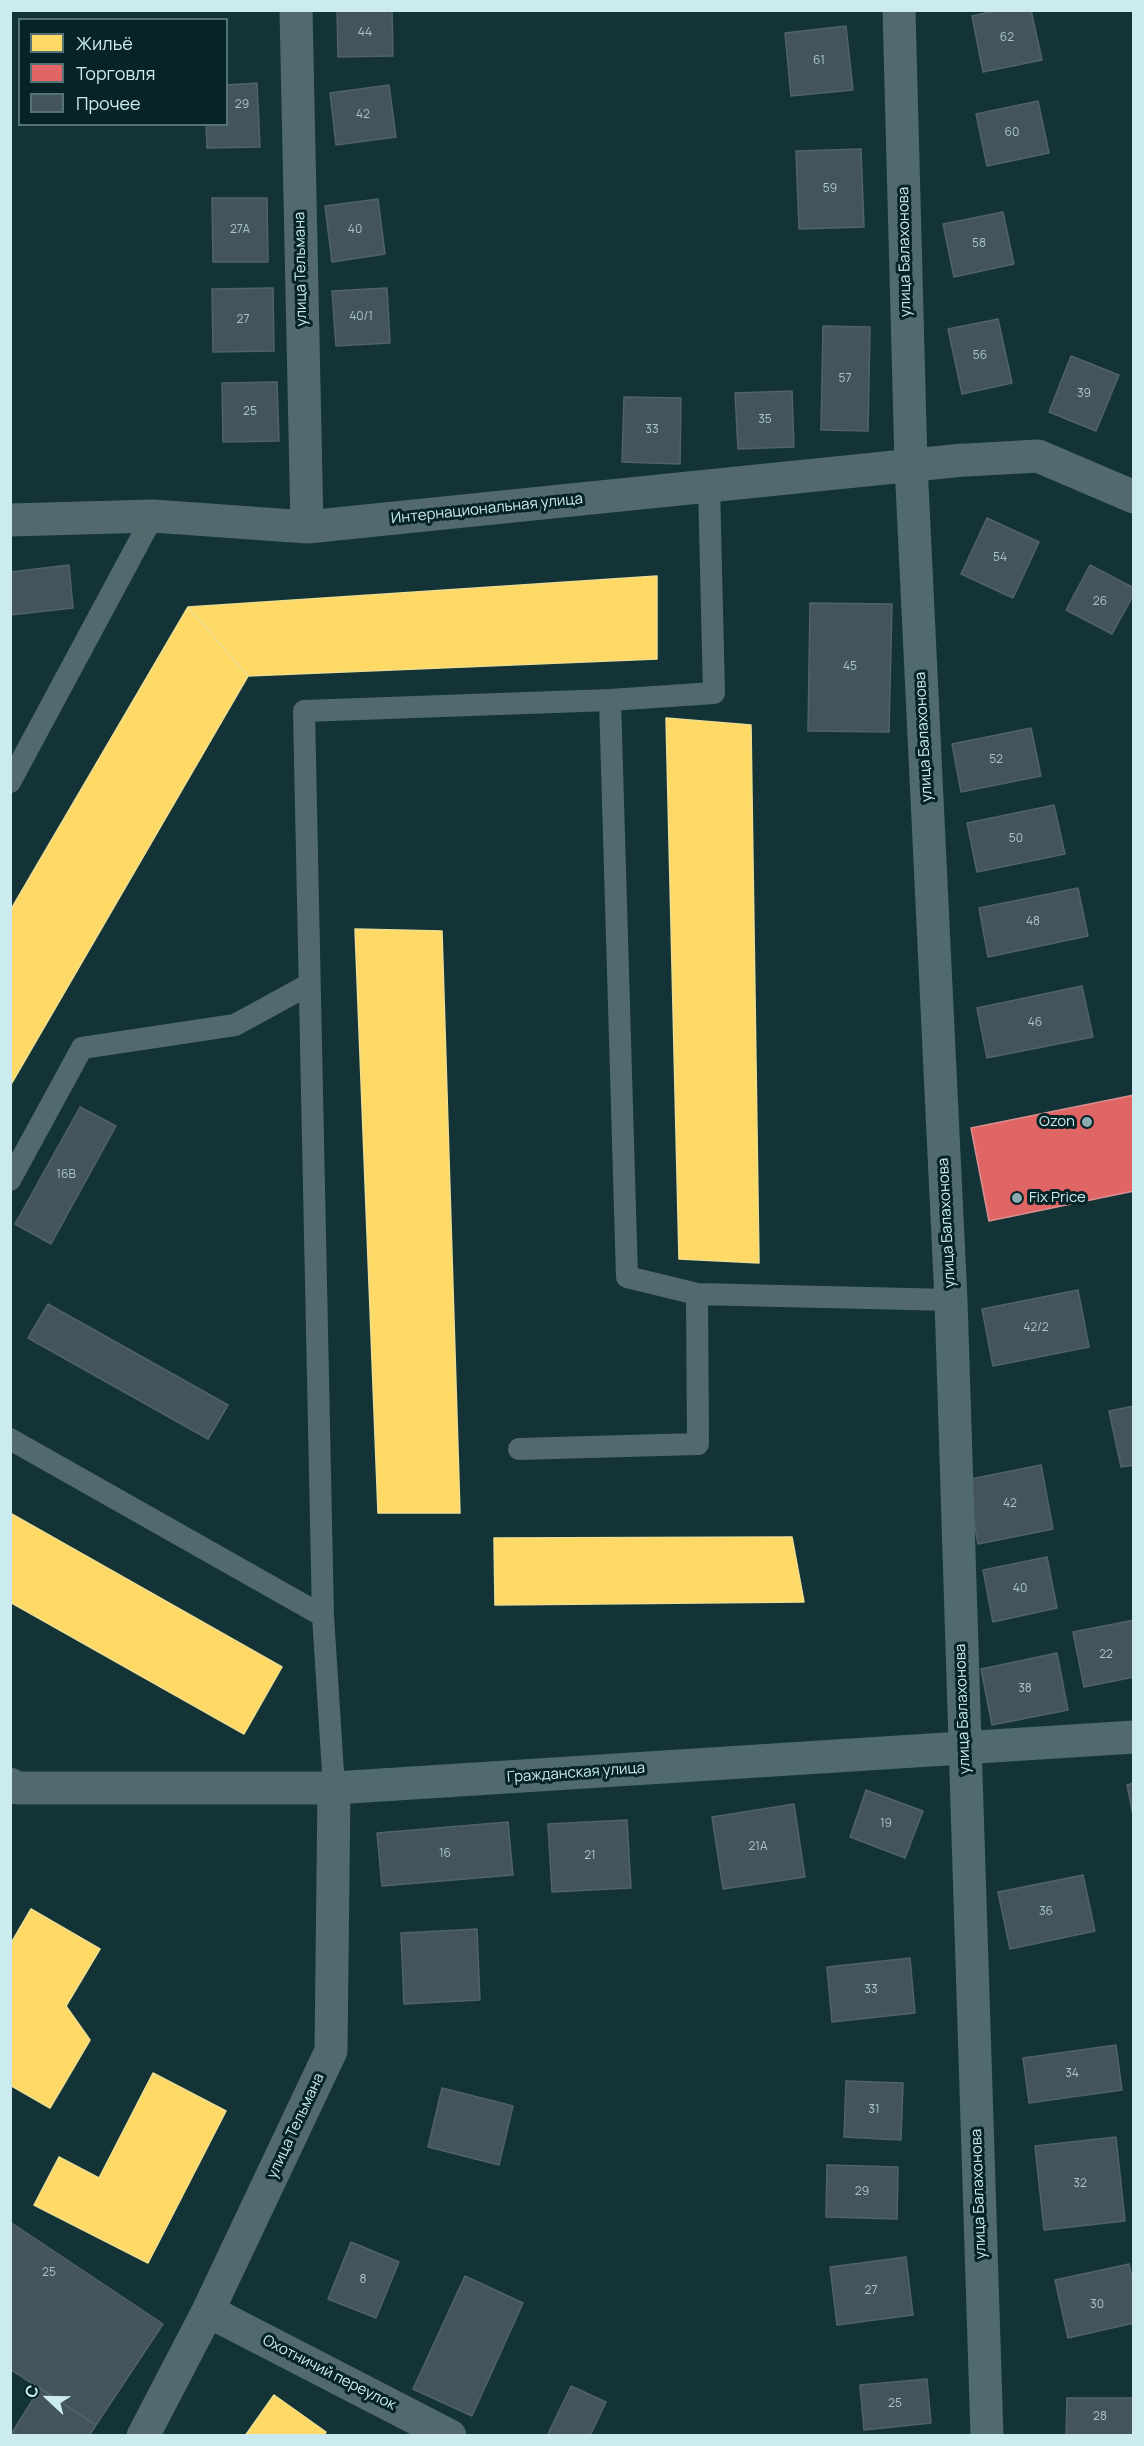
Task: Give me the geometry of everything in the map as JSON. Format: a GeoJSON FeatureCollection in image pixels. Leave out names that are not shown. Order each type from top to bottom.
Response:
{"type":"FeatureCollection","features":[{"type":"Feature","properties":{"kind":"street","name":"улица Тельмана"},"geometry":{"type":"LineString","coordinates":[[296,10],[306,528]]}},
{"type":"Feature","properties":{"kind":"street","name":"улица Балахонова"},"geometry":{"type":"LineString","coordinates":[[899,10],[911,464],[951,1300],[987,2436]]}},
{"type":"Feature","properties":{"kind":"street","name":"Интернациональная улица"},"geometry":{"type":"LineString","coordinates":[[10,520],[153,516],[306,528],[911,464],[1038,456],[1134,497]]}},
{"type":"Feature","properties":{"kind":"street","name":"Гражданская улица"},"geometry":{"type":"LineString","coordinates":[[13,1790],[334,1788],[1134,1737]]}},
{"type":"Feature","properties":{"kind":"street","name":"улица Тельмана"},"geometry":{"type":"LineString","coordinates":[[143,2436],[208,2311],[331,2051],[334,1788]]}},
{"type":"Feature","properties":{"kind":"street","name":"Охотничий переулок"},"geometry":{"type":"LineString","coordinates":[[208,2311],[450,2436]]}},
{"type":"Feature","properties":{"kind":"lane"},"geometry":{"type":"LineString","coordinates":[[334,1788],[323,1616],[304,711],[610,700],[714,693],[709,486]]}},
{"type":"Feature","properties":{"kind":"lane"},"geometry":{"type":"LineString","coordinates":[[10,782],[153,516]]}},
{"type":"Feature","properties":{"kind":"lane"},"geometry":{"type":"LineString","coordinates":[[610,700],[627,1276],[697,1294],[951,1300]]}},
{"type":"Feature","properties":{"kind":"lane"},"geometry":{"type":"LineString","coordinates":[[10,1180],[82,1048],[235,1025],[308,985]]}},
{"type":"Feature","properties":{"kind":"lane"},"geometry":{"type":"LineString","coordinates":[[519,1449],[698,1444],[697,1294]]}},
{"type":"Feature","properties":{"kind":"lane"},"geometry":{"type":"LineString","coordinates":[[10,1439],[323,1616]]}},
{"type":"Feature","properties":{"kind":"building: Жильё"},"geometry":{"type":"Polygon","coordinates":[[[657,576],[657,659],[248,676],[188,607],[657,576]]]}},
{"type":"Feature","properties":{"kind":"building: Жильё"},"geometry":{"type":"Polygon","coordinates":[[[188,607],[248,676],[10,1086],[10,911],[188,607]]]}},
{"type":"Feature","properties":{"kind":"building: Жильё"},"geometry":{"type":"Polygon","coordinates":[[[666,718],[751,725],[759,1263],[679,1259],[666,718]]]}},
{"type":"Feature","properties":{"kind":"building: Жильё"},"geometry":{"type":"Polygon","coordinates":[[[355,929],[442,931],[460,1513],[378,1513],[355,929]]]}},
{"type":"Feature","properties":{"kind":"building: Жильё"},"geometry":{"type":"Polygon","coordinates":[[[10,1513],[282,1667],[244,1734],[10,1602],[10,1513]]]}},
{"type":"Feature","properties":{"kind":"building: Жильё"},"geometry":{"type":"Polygon","coordinates":[[[792,1537],[804,1602],[495,1605],[494,1538],[792,1537]]]}},
{"type":"Feature","properties":{"kind":"building: Жильё"},"geometry":{"type":"Polygon","coordinates":[[[31,1909],[100,1949],[66,2006],[90,2040],[50,2108],[10,2085],[10,1945],[31,1909]]]}},
{"type":"Feature","properties":{"kind":"building: Жильё"},"geometry":{"type":"Polygon","coordinates":[[[153,2073],[226,2111],[148,2263],[34,2205],[59,2157],[99,2178],[153,2073]]]}},
{"type":"Feature","properties":{"kind":"building: Жильё"},"geometry":{"type":"Polygon","coordinates":[[[274,2395],[326,2432],[324,2436],[245,2436],[274,2395]]]}},
{"type":"Feature","properties":{"kind":"building: Торговля"},"geometry":{"type":"Polygon","coordinates":[[[1134,1095],[1134,1191],[989,1221],[971,1128],[1134,1095]]]}},
{"type":"Feature","properties":{"kind":"building: Прочее"},"geometry":{"type":"Polygon","coordinates":[[[337,10],[392,10],[393,56],[338,57],[337,10]]]}},
{"type":"Feature","properties":{"kind":"building: Прочее"},"geometry":{"type":"Polygon","coordinates":[[[999,10],[1031,10],[1042,60],[983,72],[972,16],[999,10]]]}},
{"type":"Feature","properties":{"kind":"building: Прочее"},"geometry":{"type":"Polygon","coordinates":[[[846,26],[853,90],[791,96],[785,33],[846,26]]]}},
{"type":"Feature","properties":{"kind":"building: Прочее"},"geometry":{"type":"Polygon","coordinates":[[[257,83],[260,147],[207,148],[206,126],[228,126],[228,85],[257,83]]]}},
{"type":"Feature","properties":{"kind":"building: Прочее"},"geometry":{"type":"Polygon","coordinates":[[[389,85],[396,137],[336,145],[330,93],[389,85]]]}},
{"type":"Feature","properties":{"kind":"building: Прочее"},"geometry":{"type":"Polygon","coordinates":[[[1038,101],[1049,153],[987,166],[976,114],[1038,101]]]}},
{"type":"Feature","properties":{"kind":"building: Прочее"},"geometry":{"type":"Polygon","coordinates":[[[861,149],[864,227],[799,229],[796,151],[861,149]]]}},
{"type":"Feature","properties":{"kind":"building: Прочее"},"geometry":{"type":"Polygon","coordinates":[[[212,198],[267,198],[268,262],[213,262],[212,198]]]}},
{"type":"Feature","properties":{"kind":"building: Прочее"},"geometry":{"type":"Polygon","coordinates":[[[378,199],[385,254],[332,262],[325,206],[378,199]]]}},
{"type":"Feature","properties":{"kind":"building: Прочее"},"geometry":{"type":"Polygon","coordinates":[[[1003,212],[1014,264],[954,277],[943,224],[1003,212]]]}},
{"type":"Feature","properties":{"kind":"building: Прочее"},"geometry":{"type":"Polygon","coordinates":[[[273,288],[274,351],[213,352],[212,289],[273,288]]]}},
{"type":"Feature","properties":{"kind":"building: Прочее"},"geometry":{"type":"Polygon","coordinates":[[[387,288],[390,343],[336,346],[332,291],[387,288]]]}},
{"type":"Feature","properties":{"kind":"building: Прочее"},"geometry":{"type":"Polygon","coordinates":[[[998,319],[1012,383],[962,394],[948,329],[998,319]]]}},
{"type":"Feature","properties":{"kind":"building: Прочее"},"geometry":{"type":"Polygon","coordinates":[[[823,326],[870,327],[868,431],[821,430],[823,326]]]}},
{"type":"Feature","properties":{"kind":"building: Прочее"},"geometry":{"type":"Polygon","coordinates":[[[1071,356],[1119,375],[1096,431],[1049,412],[1071,356]]]}},
{"type":"Feature","properties":{"kind":"building: Прочее"},"geometry":{"type":"Polygon","coordinates":[[[277,382],[279,441],[223,442],[222,383],[277,382]]]}},
{"type":"Feature","properties":{"kind":"building: Прочее"},"geometry":{"type":"Polygon","coordinates":[[[792,391],[794,447],[738,449],[735,393],[792,391]]]}},
{"type":"Feature","properties":{"kind":"building: Прочее"},"geometry":{"type":"Polygon","coordinates":[[[624,397],[681,398],[680,464],[622,462],[624,397]]]}},
{"type":"Feature","properties":{"kind":"building: Прочее"},"geometry":{"type":"Polygon","coordinates":[[[987,518],[1039,542],[1013,598],[961,574],[987,518]]]}},
{"type":"Feature","properties":{"kind":"building: Прочее"},"geometry":{"type":"Polygon","coordinates":[[[69,565],[73,608],[10,615],[10,572],[69,565]]]}},
{"type":"Feature","properties":{"kind":"building: Прочее"},"geometry":{"type":"Polygon","coordinates":[[[1090,565],[1134,588],[1134,594],[1112,634],[1066,610],[1090,565]]]}},
{"type":"Feature","properties":{"kind":"building: Прочее"},"geometry":{"type":"Polygon","coordinates":[[[810,603],[892,604],[889,732],[808,731],[810,603]]]}},
{"type":"Feature","properties":{"kind":"building: Прочее"},"geometry":{"type":"Polygon","coordinates":[[[1031,728],[1041,776],[961,792],[952,744],[1031,728]]]}},
{"type":"Feature","properties":{"kind":"building: Прочее"},"geometry":{"type":"Polygon","coordinates":[[[1054,805],[1065,854],[977,872],[967,823],[1054,805]]]}},
{"type":"Feature","properties":{"kind":"building: Прочее"},"geometry":{"type":"Polygon","coordinates":[[[1078,888],[1088,936],[988,957],[979,908],[1078,888]]]}},
{"type":"Feature","properties":{"kind":"building: Прочее"},"geometry":{"type":"Polygon","coordinates":[[[1082,986],[1093,1037],[987,1058],[977,1008],[1082,986]]]}},
{"type":"Feature","properties":{"kind":"building: Прочее"},"geometry":{"type":"Polygon","coordinates":[[[80,1107],[116,1126],[51,1244],[15,1224],[80,1107]]]}},
{"type":"Feature","properties":{"kind":"building: Прочее"},"geometry":{"type":"Polygon","coordinates":[[[1078,1290],[1089,1347],[993,1366],[982,1309],[1078,1290]]]}},
{"type":"Feature","properties":{"kind":"building: Прочее"},"geometry":{"type":"Polygon","coordinates":[[[48,1304],[228,1405],[208,1439],[28,1338],[48,1304]]]}},
{"type":"Feature","properties":{"kind":"building: Прочее"},"geometry":{"type":"Polygon","coordinates":[[[1134,1406],[1134,1465],[1121,1467],[1109,1411],[1134,1406]]]}},
{"type":"Feature","properties":{"kind":"building: Прочее"},"geometry":{"type":"Polygon","coordinates":[[[1041,1465],[1053,1529],[978,1544],[966,1480],[1041,1465]]]}},
{"type":"Feature","properties":{"kind":"building: Прочее"},"geometry":{"type":"Polygon","coordinates":[[[1047,1557],[1057,1608],[993,1622],[983,1570],[1047,1557]]]}},
{"type":"Feature","properties":{"kind":"building: Прочее"},"geometry":{"type":"Polygon","coordinates":[[[1134,1620],[1134,1677],[1084,1687],[1073,1632],[1134,1620]]]}},
{"type":"Feature","properties":{"kind":"building: Прочее"},"geometry":{"type":"Polygon","coordinates":[[[1057,1653],[1068,1710],[992,1725],[981,1669],[1057,1653]]]}},
{"type":"Feature","properties":{"kind":"building: Прочее"},"geometry":{"type":"Polygon","coordinates":[[[1134,1783],[1134,1820],[1127,1785],[1134,1783]]]}},
{"type":"Feature","properties":{"kind":"building: Прочее"},"geometry":{"type":"Polygon","coordinates":[[[866,1790],[923,1811],[905,1858],[850,1837],[866,1790]]]}},
{"type":"Feature","properties":{"kind":"building: Прочее"},"geometry":{"type":"Polygon","coordinates":[[[794,1804],[805,1877],[723,1889],[712,1817],[794,1804]]]}},
{"type":"Feature","properties":{"kind":"building: Прочее"},"geometry":{"type":"Polygon","coordinates":[[[627,1820],[631,1888],[552,1892],[548,1824],[627,1820]]]}},
{"type":"Feature","properties":{"kind":"building: Прочее"},"geometry":{"type":"Polygon","coordinates":[[[508,1822],[513,1875],[382,1886],[377,1833],[508,1822]]]}},
{"type":"Feature","properties":{"kind":"building: Прочее"},"geometry":{"type":"Polygon","coordinates":[[[1083,1875],[1095,1931],[1010,1949],[998,1892],[1083,1875]]]}},
{"type":"Feature","properties":{"kind":"building: Прочее"},"geometry":{"type":"Polygon","coordinates":[[[477,1929],[480,2000],[404,2004],[401,1933],[477,1929]]]}},
{"type":"Feature","properties":{"kind":"building: Прочее"},"geometry":{"type":"Polygon","coordinates":[[[910,1958],[915,2013],[832,2022],[827,1967],[910,1958]]]}},
{"type":"Feature","properties":{"kind":"building: Прочее"},"geometry":{"type":"Polygon","coordinates":[[[1116,2045],[1122,2090],[1029,2103],[1023,2058],[1116,2045]]]}},
{"type":"Feature","properties":{"kind":"building: Прочее"},"geometry":{"type":"Polygon","coordinates":[[[846,2081],[903,2083],[901,2140],[844,2137],[846,2081]]]}},
{"type":"Feature","properties":{"kind":"building: Прочее"},"geometry":{"type":"Polygon","coordinates":[[[442,2088],[513,2106],[499,2165],[428,2147],[442,2088]]]}},
{"type":"Feature","properties":{"kind":"building: Прочее"},"geometry":{"type":"Polygon","coordinates":[[[1116,2137],[1125,2221],[1044,2230],[1035,2146],[1116,2137]]]}},
{"type":"Feature","properties":{"kind":"building: Прочее"},"geometry":{"type":"Polygon","coordinates":[[[827,2165],[898,2167],[897,2219],[826,2217],[827,2165]]]}},
{"type":"Feature","properties":{"kind":"building: Прочее"},"geometry":{"type":"Polygon","coordinates":[[[10,2222],[163,2324],[96,2425],[10,2369],[10,2222]]]}},
{"type":"Feature","properties":{"kind":"building: Прочее"},"geometry":{"type":"Polygon","coordinates":[[[351,2242],[399,2262],[376,2318],[328,2299],[351,2242]]]}},
{"type":"Feature","properties":{"kind":"building: Прочее"},"geometry":{"type":"Polygon","coordinates":[[[906,2257],[913,2315],[837,2325],[830,2267],[906,2257]]]}},
{"type":"Feature","properties":{"kind":"building: Прочее"},"geometry":{"type":"Polygon","coordinates":[[[1129,2264],[1134,2287],[1134,2323],[1068,2338],[1055,2280],[1129,2264]]]}},
{"type":"Feature","properties":{"kind":"building: Прочее"},"geometry":{"type":"Polygon","coordinates":[[[465,2276],[523,2303],[472,2416],[413,2389],[465,2276]]]}},
{"type":"Feature","properties":{"kind":"building: Прочее"},"geometry":{"type":"Polygon","coordinates":[[[927,2379],[931,2423],[864,2430],[860,2385],[927,2379]]]}},
{"type":"Feature","properties":{"kind":"building: Прочее"},"geometry":{"type":"Polygon","coordinates":[[[571,2386],[606,2402],[590,2436],[547,2436],[571,2386]]]}},
{"type":"Feature","properties":{"kind":"building: Прочее"},"geometry":{"type":"Polygon","coordinates":[[[40,2388],[96,2425],[89,2436],[10,2436],[40,2388]]]}},
{"type":"Feature","properties":{"kind":"building: Прочее"},"geometry":{"type":"Polygon","coordinates":[[[1067,2398],[1134,2398],[1134,2436],[1066,2436],[1067,2398]]]}},
{"type":"Feature","properties":{"kind":"place","name":"Ozon"},"geometry":{"type":"Point","coordinates":[1087,1122]}},
{"type":"Feature","properties":{"kind":"place","name":"Fix Price"},"geometry":{"type":"Point","coordinates":[1017,1198]}}]}
